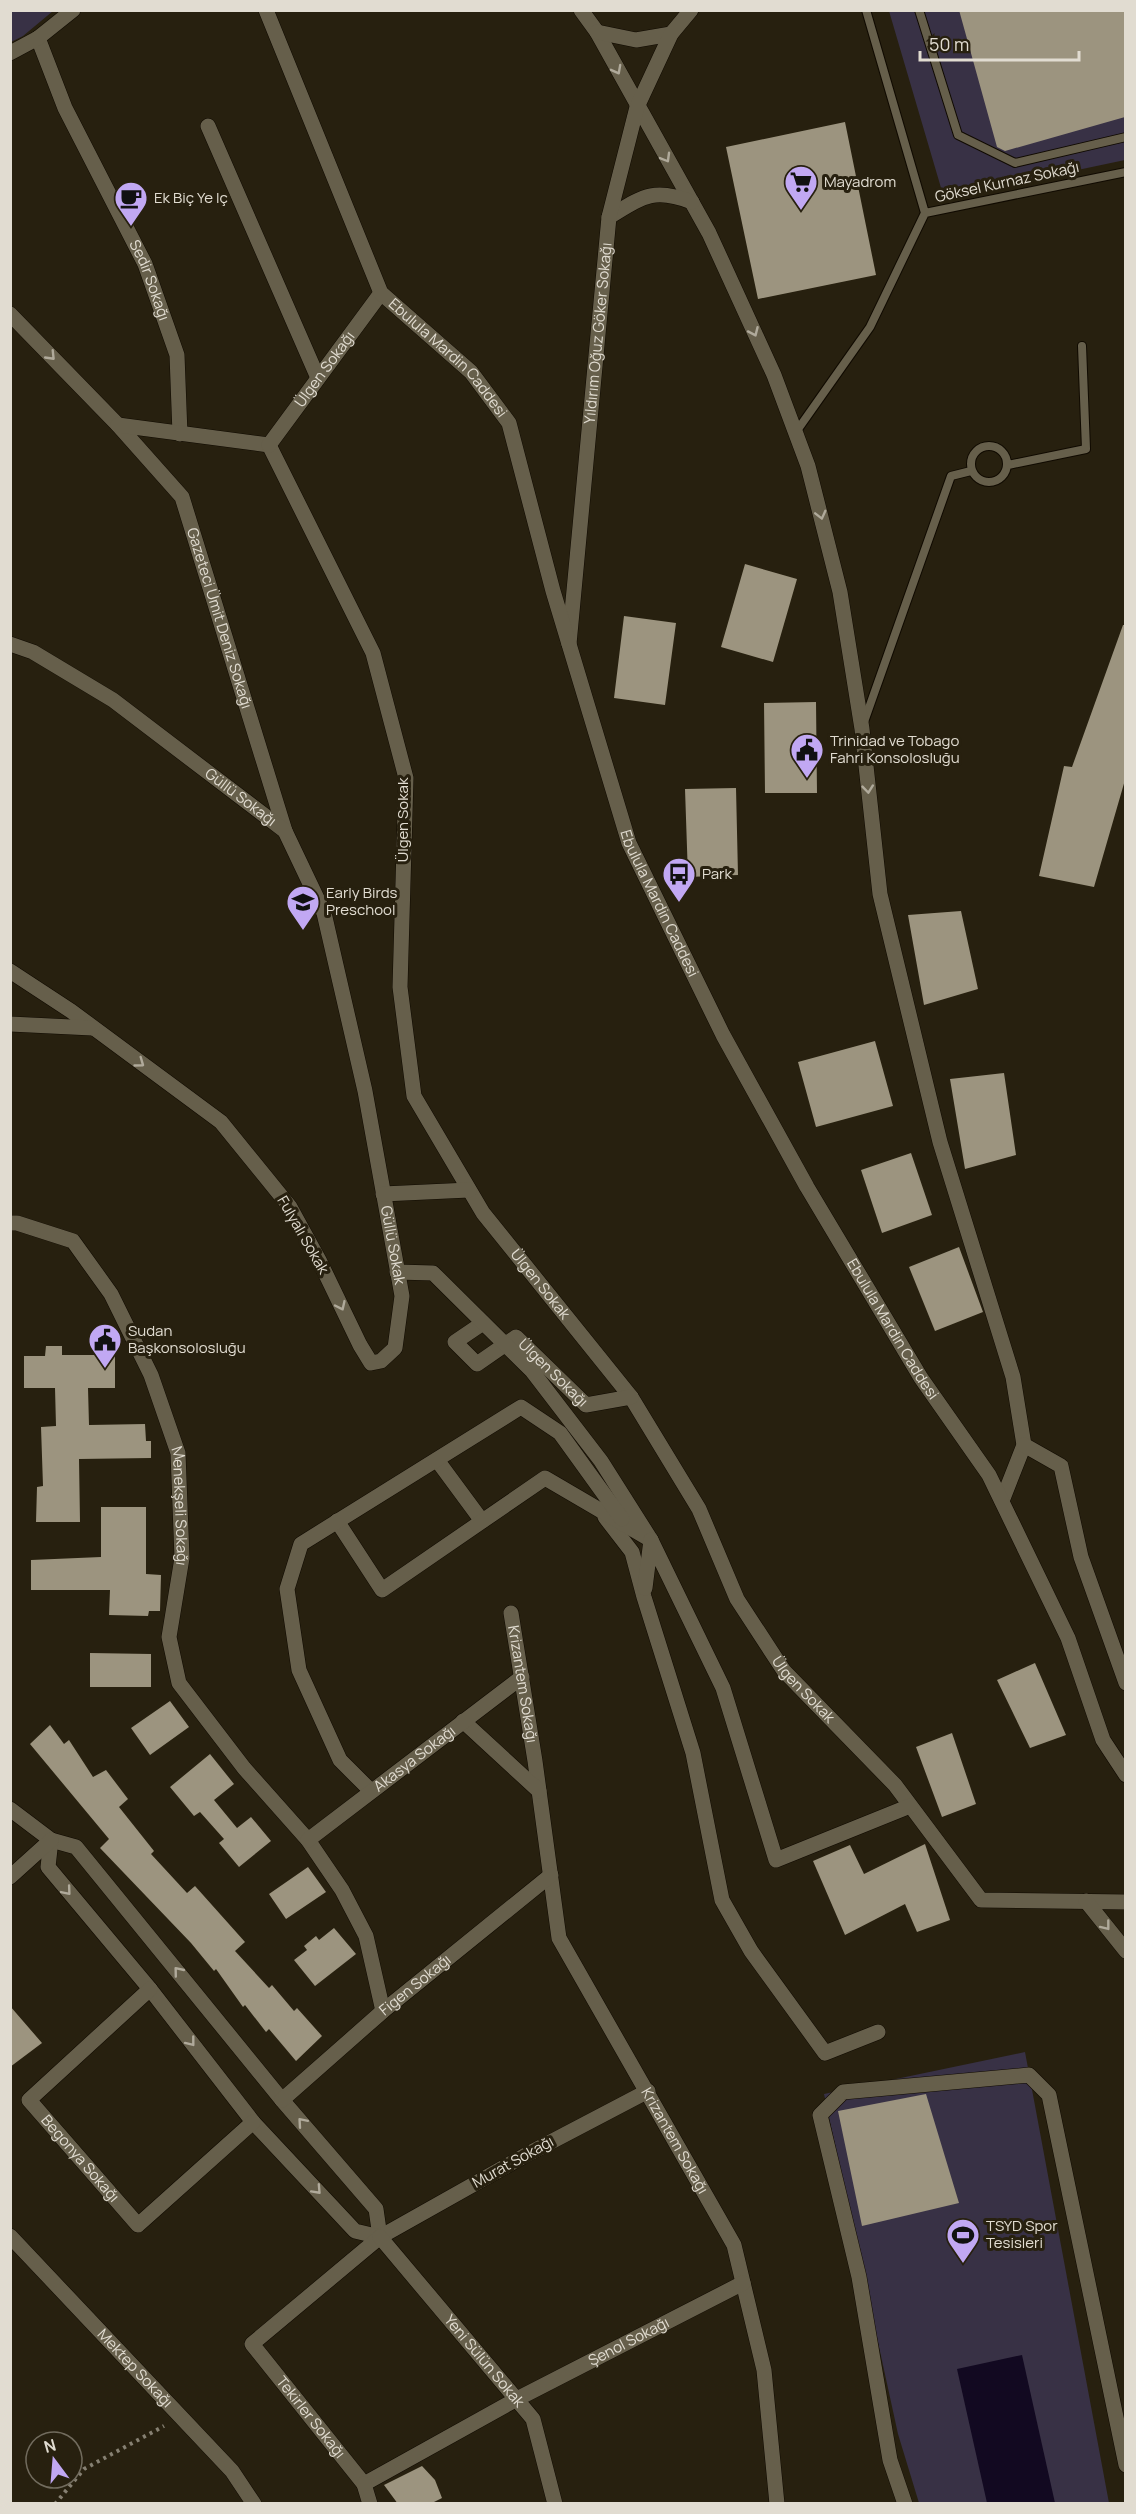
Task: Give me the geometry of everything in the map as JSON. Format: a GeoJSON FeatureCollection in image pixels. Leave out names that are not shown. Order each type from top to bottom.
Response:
{"type":"FeatureCollection","features":[{"type":"Feature","properties":{"kind":"street"},"geometry":{"type":"LineString","coordinates":[[10,53],[38,38],[73,10]]}},
{"type":"Feature","properties":{"kind":"street","name":"Ebulula Mardin Caddesi"},"geometry":{"type":"LineString","coordinates":[[266,10],[381,293],[471,372],[509,423],[569,644],[629,843],[723,1035],[807,1187],[921,1378],[988,1475],[1002,1501],[1068,1638],[1103,1740],[1125,1775]]}},
{"type":"Feature","properties":{"kind":"street"},"geometry":{"type":"LineString","coordinates":[[581,10],[597,32],[709,233],[774,375],[808,466],[840,592],[862,729],[880,894],[940,1142],[1014,1377],[1024,1445],[1002,1501]]}},
{"type":"Feature","properties":{"kind":"street","name":"Yıldırım Oğuz Göker Sokağı"},"geometry":{"type":"LineString","coordinates":[[569,644],[609,217],[637,107],[671,34],[691,10]]}},
{"type":"Feature","properties":{"kind":"street"},"geometry":{"type":"LineString","coordinates":[[597,32],[636,40],[671,34]]}},
{"type":"Feature","properties":{"kind":"street","name":"Sedir Sokağı"},"geometry":{"type":"LineString","coordinates":[[38,38],[64,108],[145,264],[177,356],[180,434]]}},
{"type":"Feature","properties":{"kind":"street"},"geometry":{"type":"LineString","coordinates":[[208,126],[318,378]]}},
{"type":"Feature","properties":{"kind":"street"},"geometry":{"type":"LineString","coordinates":[[609,217],[646,194],[676,196],[692,202]]}},
{"type":"Feature","properties":{"kind":"street","name":"Ülgen Sokağı"},"geometry":{"type":"LineString","coordinates":[[268,445],[381,293]]}},
{"type":"Feature","properties":{"kind":"street","name":"Gazeteci Ümit Deniz Sokağı"},"geometry":{"type":"LineString","coordinates":[[10,314],[118,425],[182,497],[285,831]]}},
{"type":"Feature","properties":{"kind":"street"},"geometry":{"type":"LineString","coordinates":[[118,425],[268,445]]}},
{"type":"Feature","properties":{"kind":"street","name":"Ülgen Sokak"},"geometry":{"type":"LineString","coordinates":[[268,445],[373,653],[406,778],[400,987],[414,1096],[469,1190],[483,1213],[631,1397],[699,1509],[737,1599],[784,1671],[895,1785],[981,1900],[1125,1902]]}},
{"type":"Feature","properties":{"kind":"street","name":"Güllü Sokağı"},"geometry":{"type":"LineString","coordinates":[[10,638],[113,700],[285,831],[324,913],[365,1090],[383,1194]]}},
{"type":"Feature","properties":{"kind":"street","name":"Güllü Sokağı"},"geometry":{"type":"LineString","coordinates":[[10,644],[33,652]]}},
{"type":"Feature","properties":{"kind":"street"},"geometry":{"type":"LineString","coordinates":[[10,971],[92,1028]]}},
{"type":"Feature","properties":{"kind":"street"},"geometry":{"type":"LineString","coordinates":[[10,1024],[92,1028]]}},
{"type":"Feature","properties":{"kind":"street","name":"Fulyalı Sokak"},"geometry":{"type":"LineString","coordinates":[[92,1028],[221,1122],[290,1207],[371,1363],[381,1361],[395,1348],[402,1296]]}},
{"type":"Feature","properties":{"kind":"street"},"geometry":{"type":"LineString","coordinates":[[383,1194],[469,1190]]}},
{"type":"Feature","properties":{"kind":"street","name":"Güllü Sokak"},"geometry":{"type":"LineString","coordinates":[[383,1194],[402,1296]]}},
{"type":"Feature","properties":{"kind":"street","name":"Menekşeli Sokağı"},"geometry":{"type":"LineString","coordinates":[[10,1223],[17,1222],[73,1241],[111,1294],[151,1375],[178,1453],[182,1557],[169,1637],[179,1683],[244,1768],[308,1840],[342,1890],[366,1936],[383,2011]]}},
{"type":"Feature","properties":{"kind":"street"},"geometry":{"type":"LineString","coordinates":[[397,1272],[433,1273],[532,1371],[602,1461],[651,1540],[723,1688],[777,1860],[910,1806]]}},
{"type":"Feature","properties":{"kind":"street","name":"Ülgen Sokağı"},"geometry":{"type":"LineString","coordinates":[[483,1323],[455,1342],[477,1364],[516,1337],[586,1406],[631,1397]]}},
{"type":"Feature","properties":{"kind":"street"},"geometry":{"type":"LineString","coordinates":[[370,1791],[340,1760],[299,1670],[287,1589],[301,1544],[521,1407],[560,1433],[626,1525]]}},
{"type":"Feature","properties":{"kind":"street"},"geometry":{"type":"LineString","coordinates":[[1024,1445],[1061,1466],[1081,1557],[1125,1683]]}},
{"type":"Feature","properties":{"kind":"street"},"geometry":{"type":"LineString","coordinates":[[436,1460],[482,1521]]}},
{"type":"Feature","properties":{"kind":"street"},"geometry":{"type":"LineString","coordinates":[[337,1521],[382,1590],[545,1478],[651,1540]]}},
{"type":"Feature","properties":{"kind":"street"},"geometry":{"type":"LineString","coordinates":[[599,1509],[632,1552],[693,1753],[722,1900],[751,1951],[825,2053],[878,2032]]}},
{"type":"Feature","properties":{"kind":"street"},"geometry":{"type":"LineString","coordinates":[[644,1597],[651,1540]]}},
{"type":"Feature","properties":{"kind":"street","name":"Krizantem Sokağı"},"geometry":{"type":"LineString","coordinates":[[511,1613],[540,1791],[560,1938],[734,2245],[764,2370],[777,2504]]}},
{"type":"Feature","properties":{"kind":"street","name":"Akasya Sokağı"},"geometry":{"type":"LineString","coordinates":[[308,1840],[522,1677]]}},
{"type":"Feature","properties":{"kind":"street"},"geometry":{"type":"LineString","coordinates":[[463,1721],[540,1791]]}},
{"type":"Feature","properties":{"kind":"street"},"geometry":{"type":"LineString","coordinates":[[10,1809],[51,1840],[76,1847],[282,2100],[376,2209],[380,2237],[354,2231],[253,2122],[150,1989],[48,1867],[51,1840]]}},
{"type":"Feature","properties":{"kind":"street"},"geometry":{"type":"LineString","coordinates":[[10,1877],[51,1840]]}},
{"type":"Feature","properties":{"kind":"street","name":"Figen Sokağı"},"geometry":{"type":"LineString","coordinates":[[282,2100],[383,2011],[551,1875]]}},
{"type":"Feature","properties":{"kind":"street"},"geometry":{"type":"LineString","coordinates":[[1086,1901],[1125,1951]]}},
{"type":"Feature","properties":{"kind":"street","name":"Begonya Sokağı"},"geometry":{"type":"LineString","coordinates":[[150,1989],[29,2100],[138,2225],[253,2122]]}},
{"type":"Feature","properties":{"kind":"street"},"geometry":{"type":"LineString","coordinates":[[905,2504],[890,2460],[860,2277],[820,2115],[843,2092],[1029,2075],[1049,2095],[1125,2465]]}},
{"type":"Feature","properties":{"kind":"street","name":"Murat Sokağı"},"geometry":{"type":"LineString","coordinates":[[380,2237],[524,2156],[648,2091]]}},
{"type":"Feature","properties":{"kind":"street","name":"Mektep Sokağı"},"geometry":{"type":"LineString","coordinates":[[10,2236],[232,2471],[255,2504]]}},
{"type":"Feature","properties":{"kind":"street","name":"Yeni Sülün Sokak"},"geometry":{"type":"LineString","coordinates":[[380,2237],[533,2419],[555,2504]]}},
{"type":"Feature","properties":{"kind":"street","name":"Tekirler Sokağı"},"geometry":{"type":"LineString","coordinates":[[364,2484],[252,2344],[380,2237]]}},
{"type":"Feature","properties":{"kind":"street","name":"Şenol Sokağı"},"geometry":{"type":"LineString","coordinates":[[517,2399],[743,2283]]}},
{"type":"Feature","properties":{"kind":"street"},"geometry":{"type":"LineString","coordinates":[[370,2504],[364,2484],[517,2399]]}},
{"type":"Feature","properties":{"kind":"lane","name":"Göksel Kurnaz Sokağı"},"geometry":{"type":"LineString","coordinates":[[866,10],[925,213],[1125,172]]}},
{"type":"Feature","properties":{"kind":"lane"},"geometry":{"type":"LineString","coordinates":[[919,10],[958,135],[1015,163],[1125,137]]}},
{"type":"Feature","properties":{"kind":"lane"},"geometry":{"type":"LineString","coordinates":[[796,432],[870,327],[925,213]]}},
{"type":"Feature","properties":{"kind":"lane"},"geometry":{"type":"LineString","coordinates":[[1008,465],[1086,449],[1082,346]]}},
{"type":"Feature","properties":{"kind":"lane"},"geometry":{"type":"LineString","coordinates":[[993,445],[1004,452],[1008,465],[1004,475],[996,481],[986,482],[977,479],[971,471],[970,457],[979,447],[993,445]]}},
{"type":"Feature","properties":{"kind":"lane"},"geometry":{"type":"LineString","coordinates":[[862,729],[951,476],[971,471]]}},
{"type":"Feature","properties":{"kind":"path"},"geometry":{"type":"LineString","coordinates":[[55,2504],[84,2469],[181,2416]]}},
{"type":"Feature","properties":{"kind":"shaded area"},"geometry":{"type":"Polygon","coordinates":[[[10,11],[53,11],[23,36],[11,42],[10,11]]]}},
{"type":"Feature","properties":{"kind":"shaded area"},"geometry":{"type":"Polygon","coordinates":[[[889,11],[1125,11],[1125,160],[944,198],[889,11]]]}},
{"type":"Feature","properties":{"kind":"shaded area","name":"TSYD Spor Tesisleri"},"geometry":{"type":"Polygon","coordinates":[[[1025,2052],[1109,2503],[919,2503],[898,2434],[824,2094],[1025,2052]]]}},
{"type":"Feature","properties":{"kind":"shaded area"},"geometry":{"type":"Polygon","coordinates":[[[1022,2355],[1055,2503],[987,2503],[957,2369],[1022,2355]]]}},
{"type":"Feature","properties":{"kind":"building"},"geometry":{"type":"Polygon","coordinates":[[[959,10],[1125,10],[1125,117],[1005,151],[997,147],[959,10]]]}},
{"type":"Feature","properties":{"kind":"building","name":"Mayadrom"},"geometry":{"type":"Polygon","coordinates":[[[845,122],[876,275],[758,299],[726,147],[845,122]]]}},
{"type":"Feature","properties":{"kind":"building"},"geometry":{"type":"Polygon","coordinates":[[[745,564],[797,579],[773,662],[721,647],[745,564]]]}},
{"type":"Feature","properties":{"kind":"building"},"geometry":{"type":"Polygon","coordinates":[[[624,616],[676,623],[665,705],[614,698],[624,616]]]}},
{"type":"Feature","properties":{"kind":"building"},"geometry":{"type":"Polygon","coordinates":[[[1123,625],[1125,625],[1125,780],[1094,887],[1039,876],[1064,766],[1072,767],[1123,625]]]}},
{"type":"Feature","properties":{"kind":"building"},"geometry":{"type":"Polygon","coordinates":[[[816,702],[817,793],[765,793],[764,703],[816,702]]]}},
{"type":"Feature","properties":{"kind":"building"},"geometry":{"type":"Polygon","coordinates":[[[736,788],[738,875],[688,877],[685,789],[736,788]]]}},
{"type":"Feature","properties":{"kind":"building"},"geometry":{"type":"Polygon","coordinates":[[[961,911],[978,989],[924,1005],[908,915],[961,911]]]}},
{"type":"Feature","properties":{"kind":"building"},"geometry":{"type":"Polygon","coordinates":[[[875,1041],[893,1106],[816,1127],[798,1062],[875,1041]]]}},
{"type":"Feature","properties":{"kind":"building"},"geometry":{"type":"Polygon","coordinates":[[[1004,1073],[1016,1155],[965,1169],[950,1079],[1004,1073]]]}},
{"type":"Feature","properties":{"kind":"building"},"geometry":{"type":"Polygon","coordinates":[[[911,1153],[932,1215],[882,1233],[861,1170],[911,1153]]]}},
{"type":"Feature","properties":{"kind":"building"},"geometry":{"type":"Polygon","coordinates":[[[959,1247],[983,1312],[935,1331],[909,1267],[959,1247]]]}},
{"type":"Feature","properties":{"kind":"building"},"geometry":{"type":"Polygon","coordinates":[[[46,1346],[62,1346],[62,1355],[96,1355],[96,1346],[115,1346],[115,1388],[88,1388],[89,1425],[145,1424],[146,1441],[151,1441],[151,1458],[79,1459],[80,1522],[36,1522],[37,1487],[43,1486],[41,1427],[56,1426],[55,1388],[24,1388],[24,1356],[45,1356],[46,1346]]]}},
{"type":"Feature","properties":{"kind":"building"},"geometry":{"type":"Polygon","coordinates":[[[101,1507],[146,1507],[146,1574],[161,1575],[160,1611],[149,1611],[148,1616],[109,1615],[110,1590],[31,1590],[31,1560],[101,1557],[101,1507]]]}},
{"type":"Feature","properties":{"kind":"building"},"geometry":{"type":"Polygon","coordinates":[[[90,1653],[151,1654],[151,1687],[90,1687],[90,1653]]]}},
{"type":"Feature","properties":{"kind":"building"},"geometry":{"type":"Polygon","coordinates":[[[1035,1663],[1066,1735],[1030,1748],[997,1680],[1035,1663]]]}},
{"type":"Feature","properties":{"kind":"building"},"geometry":{"type":"Polygon","coordinates":[[[170,1701],[189,1727],[150,1755],[131,1728],[170,1701]]]}},
{"type":"Feature","properties":{"kind":"building"},"geometry":{"type":"Polygon","coordinates":[[[50,1725],[64,1744],[69,1740],[93,1777],[106,1770],[128,1799],[119,1807],[154,1851],[151,1854],[187,1893],[195,1886],[245,1942],[235,1951],[269,1988],[272,1985],[294,2011],[297,2008],[322,2036],[296,2061],[269,2029],[266,2032],[245,2005],[243,2007],[216,1969],[214,1971],[191,1943],[100,1848],[109,1839],[30,1744],[50,1725]]]}},
{"type":"Feature","properties":{"kind":"building"},"geometry":{"type":"Polygon","coordinates":[[[952,1733],[976,1804],[942,1817],[916,1747],[952,1733]]]}},
{"type":"Feature","properties":{"kind":"building"},"geometry":{"type":"Polygon","coordinates":[[[210,1754],[234,1784],[214,1800],[237,1828],[251,1817],[271,1841],[239,1867],[219,1843],[224,1839],[200,1812],[194,1816],[170,1787],[210,1754]]]}},
{"type":"Feature","properties":{"kind":"building"},"geometry":{"type":"Polygon","coordinates":[[[925,1844],[950,1920],[917,1932],[905,1904],[845,1935],[813,1861],[850,1845],[864,1874],[925,1844]]]}},
{"type":"Feature","properties":{"kind":"building"},"geometry":{"type":"Polygon","coordinates":[[[308,1867],[326,1892],[286,1919],[269,1894],[308,1867]]]}},
{"type":"Feature","properties":{"kind":"building"},"geometry":{"type":"Polygon","coordinates":[[[334,1928],[356,1954],[315,1986],[294,1960],[307,1950],[304,1946],[316,1936],[319,1940],[334,1928]]]}},
{"type":"Feature","properties":{"kind":"building"},"geometry":{"type":"Polygon","coordinates":[[[10,2006],[42,2043],[10,2067],[10,2006]]]}},
{"type":"Feature","properties":{"kind":"building"},"geometry":{"type":"Polygon","coordinates":[[[926,2094],[959,2203],[862,2226],[838,2111],[926,2094]]]}},
{"type":"Feature","properties":{"kind":"building"},"geometry":{"type":"Polygon","coordinates":[[[422,2466],[435,2480],[442,2498],[430,2504],[398,2504],[384,2485],[422,2466]]]}},
{"type":"Feature","properties":{"kind":"place","name":"Mayadrom"},"geometry":{"type":"Point","coordinates":[801,211]}},
{"type":"Feature","properties":{"kind":"place","name":"Ek Biç Ye Iç"},"geometry":{"type":"Point","coordinates":[131,227]}},
{"type":"Feature","properties":{"kind":"place","name":"Trinidad ve Tobago Fahri Konsolosluğu"},"geometry":{"type":"Point","coordinates":[807,779]}},
{"type":"Feature","properties":{"kind":"place","name":"Park"},"geometry":{"type":"Point","coordinates":[679,903]}},
{"type":"Feature","properties":{"kind":"place","name":"Early Birds Preschool"},"geometry":{"type":"Point","coordinates":[303,931]}},
{"type":"Feature","properties":{"kind":"place","name":"Sudan Başkonsolosluğu"},"geometry":{"type":"Point","coordinates":[105,1369]}},
{"type":"Feature","properties":{"kind":"place","name":"TSYD Spor Tesisleri"},"geometry":{"type":"Point","coordinates":[963,2264]}}]}
